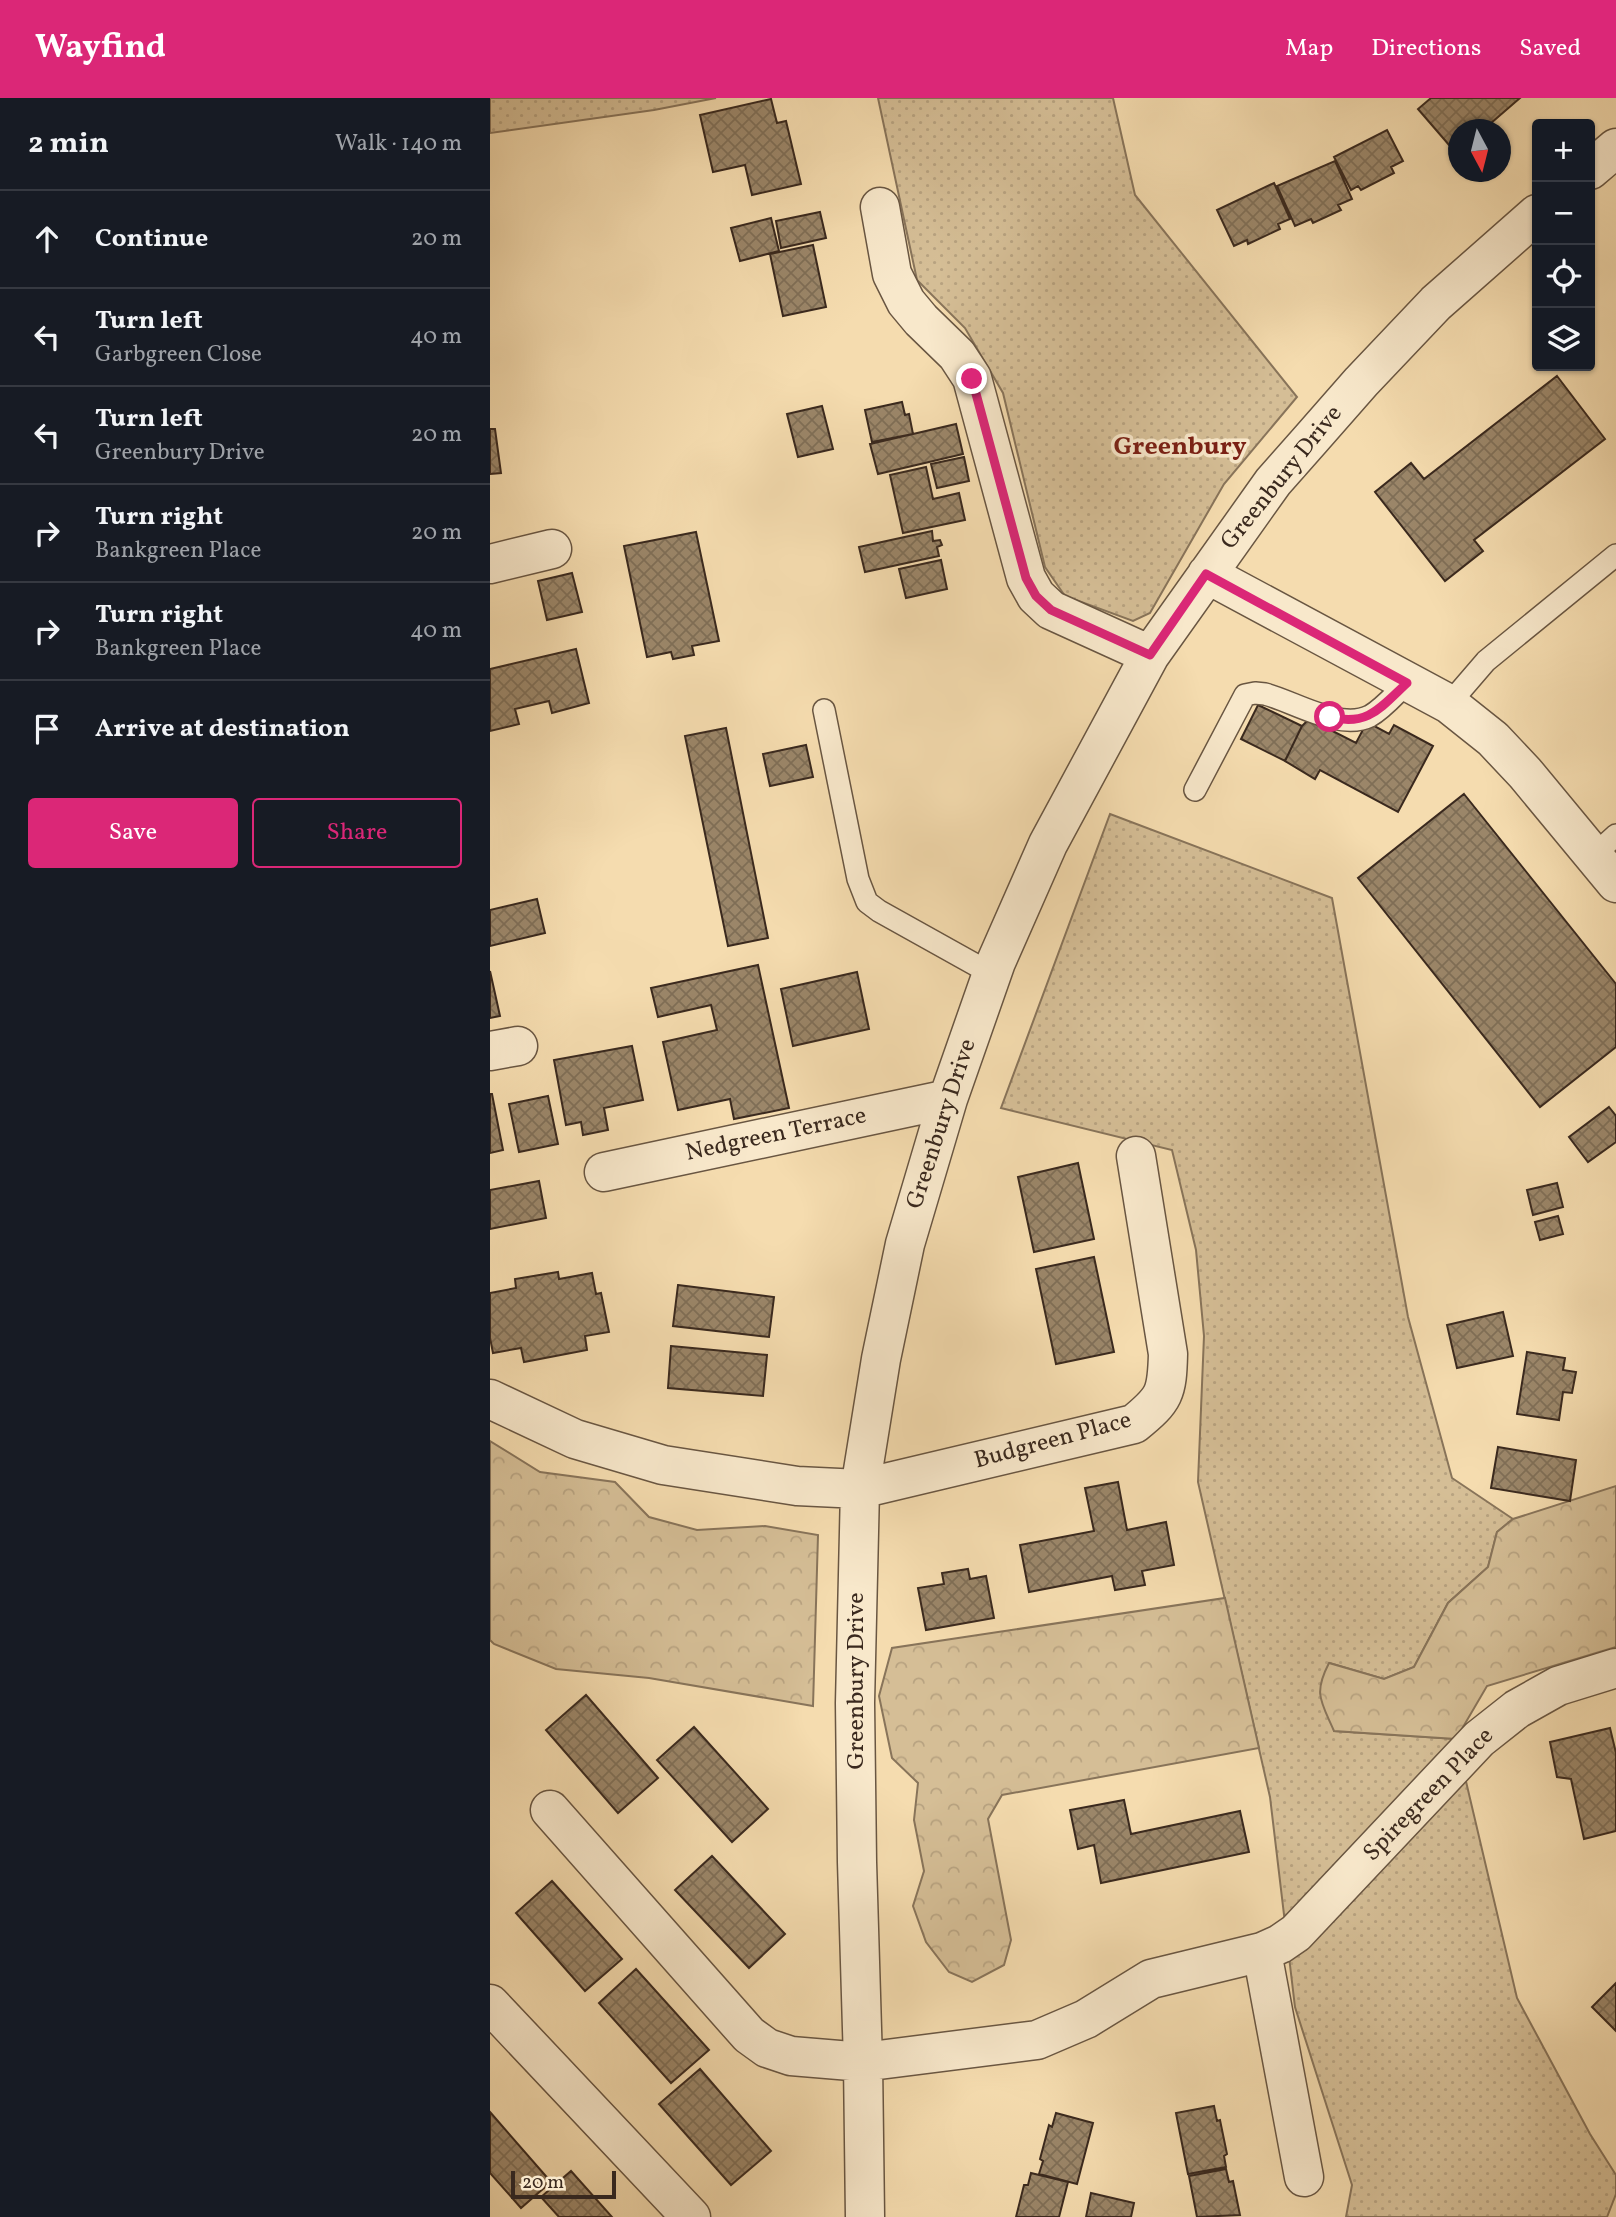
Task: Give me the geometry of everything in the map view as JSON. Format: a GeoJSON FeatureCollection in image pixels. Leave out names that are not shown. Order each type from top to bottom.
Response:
{"type":"FeatureCollection","features":[{"type":"Feature","properties":{"kind":"street"},"geometry":{"type":"LineString","coordinates":[[1595,166],[1616,148]]}},
{"type":"Feature","properties":{"kind":"street"},"geometry":{"type":"LineString","coordinates":[[880,207],[892,274],[906,302],[920,320],[957,355],[972,379],[1026,578],[1036,596],[1051,610],[1150,655]]}},
{"type":"Feature","properties":{"kind":"street","name":"Greenbury Drive"},"geometry":{"type":"LineString","coordinates":[[865,2217],[855,1703],[860,1489],[881,1359],[905,1244],[948,1099],[992,974],[1048,844],[1150,655],[1273,482],[1361,382],[1436,303],[1532,218]]}},
{"type":"Feature","properties":{"kind":"street"},"geometry":{"type":"LineString","coordinates":[[490,564],[552,549]]}},
{"type":"Feature","properties":{"kind":"street"},"geometry":{"type":"LineString","coordinates":[[1206,574],[1449,704],[1493,739],[1608,858]]}},
{"type":"Feature","properties":{"kind":"street","name":"Nedgreen Terrace"},"geometry":{"type":"LineString","coordinates":[[604,1172],[948,1099]]}},
{"type":"Feature","properties":{"kind":"street","name":"Budgreen Place"},"geometry":{"type":"LineString","coordinates":[[490,1399],[575,1439],[663,1465],[797,1486],[860,1489],[1134,1424],[1156,1407],[1167,1383],[1168,1354],[1136,1156]]}},
{"type":"Feature","properties":{"kind":"street","name":"Spiregreen Place"},"geometry":{"type":"LineString","coordinates":[[550,1810],[749,2035],[767,2048],[791,2056],[863,2062],[1037,2040],[1086,2019],[1151,1979],[1262,1952],[1280,1944],[1296,1933],[1479,1739],[1517,1709],[1558,1686],[1616,1668]]}},
{"type":"Feature","properties":{"kind":"street"},"geometry":{"type":"LineString","coordinates":[[1262,1952],[1304,2176]]}},
{"type":"Feature","properties":{"kind":"street"},"geometry":{"type":"LineString","coordinates":[[490,2004],[691,2217]]}},
{"type":"Feature","properties":{"kind":"lane"},"geometry":{"type":"LineString","coordinates":[[1449,704],[1486,661],[1616,555]]}},
{"type":"Feature","properties":{"kind":"lane"},"geometry":{"type":"LineString","coordinates":[[1195,790],[1245,695],[1265,694],[1345,721],[1360,720],[1373,714],[1407,683]]}},
{"type":"Feature","properties":{"kind":"lane"},"geometry":{"type":"LineString","coordinates":[[824,710],[858,879],[867,902],[992,974]]}},
{"type":"Feature","properties":{"kind":"green space"},"geometry":{"type":"Polygon","coordinates":[[[490,98],[716,98],[654,110],[490,133],[490,98]]]}},
{"type":"Feature","properties":{"kind":"green space"},"geometry":{"type":"Polygon","coordinates":[[[878,98],[1113,98],[1135,195],[1297,397],[1224,484],[1150,613],[1133,621],[1065,596],[1045,567],[1003,393],[965,328],[917,280],[878,98]]]}},
{"type":"Feature","properties":{"kind":"green space"},"geometry":{"type":"Polygon","coordinates":[[[1110,814],[1332,898],[1408,1317],[1452,1478],[1513,1519],[1497,1532],[1488,1567],[1448,1603],[1414,1667],[1384,1679],[1330,1663],[1334,1731],[1456,1739],[1517,1998],[1590,2134],[1616,2175],[1616,2194],[1607,2217],[1346,2217],[1352,2185],[1295,2007],[1270,1797],[1198,1482],[1204,1336],[1196,1250],[1172,1150],[1001,1108],[1110,814]]]}},
{"type":"Feature","properties":{"kind":"green space"},"geometry":{"type":"Polygon","coordinates":[[[490,1441],[540,1472],[615,1482],[649,1517],[697,1530],[765,1526],[818,1535],[813,1706],[649,1678],[556,1669],[494,1644],[490,1640],[490,1441]]]}},
{"type":"Feature","properties":{"kind":"green space"},"geometry":{"type":"Polygon","coordinates":[[[1616,1486],[1616,1647],[1487,1686],[1456,1739],[1334,1731],[1325,1712],[1320,1690],[1329,1663],[1384,1679],[1414,1667],[1448,1603],[1488,1567],[1497,1532],[1513,1519],[1616,1486]]]}},
{"type":"Feature","properties":{"kind":"green space"},"geometry":{"type":"Polygon","coordinates":[[[1225,1598],[1259,1748],[1002,1795],[988,1819],[1011,1940],[1004,1965],[972,1982],[949,1972],[926,1942],[913,1906],[924,1871],[914,1820],[918,1783],[892,1758],[879,1696],[892,1648],[1225,1598]]]}},
{"type":"Feature","properties":{"kind":"building"},"geometry":{"type":"Polygon","coordinates":[[[1431,98],[1520,98],[1496,119],[1448,119],[1448,144],[1418,109],[1431,98]]]}},
{"type":"Feature","properties":{"kind":"building"},"geometry":{"type":"Polygon","coordinates":[[[771,99],[777,123],[786,121],[801,184],[752,195],[745,165],[713,172],[700,115],[771,99]]]}},
{"type":"Feature","properties":{"kind":"building"},"geometry":{"type":"Polygon","coordinates":[[[1387,130],[1403,161],[1391,167],[1394,173],[1361,190],[1358,186],[1351,190],[1334,157],[1387,130]]]}},
{"type":"Feature","properties":{"kind":"building"},"geometry":{"type":"Polygon","coordinates":[[[1335,161],[1352,199],[1338,205],[1341,210],[1313,223],[1311,219],[1295,226],[1277,186],[1335,161]]]}},
{"type":"Feature","properties":{"kind":"building"},"geometry":{"type":"Polygon","coordinates":[[[1274,183],[1290,219],[1278,224],[1280,229],[1248,244],[1247,240],[1234,246],[1217,210],[1274,183]]]}},
{"type":"Feature","properties":{"kind":"building"},"geometry":{"type":"Polygon","coordinates":[[[820,212],[826,238],[781,248],[776,221],[820,212]]]}},
{"type":"Feature","properties":{"kind":"building"},"geometry":{"type":"Polygon","coordinates":[[[771,218],[779,251],[740,261],[731,228],[771,218]]]}},
{"type":"Feature","properties":{"kind":"building"},"geometry":{"type":"Polygon","coordinates":[[[813,245],[826,307],[783,316],[770,254],[813,245]]]}},
{"type":"Feature","properties":{"kind":"building"},"geometry":{"type":"Polygon","coordinates":[[[1557,376],[1605,439],[1474,540],[1483,551],[1445,581],[1375,492],[1411,463],[1424,479],[1557,376]]]}},
{"type":"Feature","properties":{"kind":"building"},"geometry":{"type":"Polygon","coordinates":[[[902,402],[905,415],[909,414],[913,434],[872,442],[865,410],[902,402]]]}},
{"type":"Feature","properties":{"kind":"building"},"geometry":{"type":"Polygon","coordinates":[[[822,406],[833,449],[798,457],[787,414],[822,406]]]}},
{"type":"Feature","properties":{"kind":"building"},"geometry":{"type":"Polygon","coordinates":[[[956,424],[963,454],[878,474],[870,444],[956,424]]]}},
{"type":"Feature","properties":{"kind":"building"},"geometry":{"type":"Polygon","coordinates":[[[490,429],[495,429],[501,473],[490,474],[490,429]]]}},
{"type":"Feature","properties":{"kind":"building"},"geometry":{"type":"Polygon","coordinates":[[[964,457],[969,481],[937,488],[931,464],[964,457]]]}},
{"type":"Feature","properties":{"kind":"building"},"geometry":{"type":"Polygon","coordinates":[[[926,467],[933,499],[959,493],[965,520],[903,533],[890,475],[926,467]]]}},
{"type":"Feature","properties":{"kind":"building"},"geometry":{"type":"Polygon","coordinates":[[[932,531],[933,541],[940,540],[942,545],[937,547],[939,556],[865,572],[859,547],[932,531]]]}},
{"type":"Feature","properties":{"kind":"building"},"geometry":{"type":"Polygon","coordinates":[[[696,532],[719,641],[692,646],[694,655],[673,659],[671,652],[647,657],[624,546],[696,532]]]}},
{"type":"Feature","properties":{"kind":"building"},"geometry":{"type":"Polygon","coordinates":[[[941,560],[947,589],[906,598],[899,569],[941,560]]]}},
{"type":"Feature","properties":{"kind":"building"},"geometry":{"type":"Polygon","coordinates":[[[572,573],[582,612],[547,620],[538,581],[572,573]]]}},
{"type":"Feature","properties":{"kind":"building"},"geometry":{"type":"Polygon","coordinates":[[[576,649],[589,703],[552,713],[549,701],[515,709],[519,724],[490,731],[490,669],[576,649]]]}},
{"type":"Feature","properties":{"kind":"building"},"geometry":{"type":"Polygon","coordinates":[[[1258,705],[1302,726],[1285,761],[1241,739],[1258,705]]]}},
{"type":"Feature","properties":{"kind":"building"},"geometry":{"type":"Polygon","coordinates":[[[1309,719],[1356,743],[1367,722],[1389,734],[1394,725],[1433,746],[1398,812],[1320,770],[1315,779],[1285,761],[1302,726],[1309,719]]]}},
{"type":"Feature","properties":{"kind":"building"},"geometry":{"type":"Polygon","coordinates":[[[726,728],[768,938],[728,946],[685,736],[726,728]]]}},
{"type":"Feature","properties":{"kind":"building"},"geometry":{"type":"Polygon","coordinates":[[[806,745],[813,777],[770,786],[763,754],[806,745]]]}},
{"type":"Feature","properties":{"kind":"building"},"geometry":{"type":"Polygon","coordinates":[[[1464,794],[1616,984],[1616,1047],[1540,1107],[1358,878],[1464,794]]]}},
{"type":"Feature","properties":{"kind":"building"},"geometry":{"type":"Polygon","coordinates":[[[537,899],[545,933],[490,946],[490,910],[537,899]]]}},
{"type":"Feature","properties":{"kind":"building"},"geometry":{"type":"Polygon","coordinates":[[[758,965],[789,1108],[734,1119],[730,1099],[678,1110],[663,1042],[717,1030],[711,1005],[658,1017],[651,988],[758,965]]]}},
{"type":"Feature","properties":{"kind":"building"},"geometry":{"type":"Polygon","coordinates":[[[490,971],[500,1016],[490,1018],[490,971]]]}},
{"type":"Feature","properties":{"kind":"building"},"geometry":{"type":"Polygon","coordinates":[[[857,972],[869,1029],[793,1046],[781,989],[857,972]]]}},
{"type":"Feature","properties":{"kind":"building"},"geometry":{"type":"Polygon","coordinates":[[[632,1046],[643,1100],[604,1108],[608,1130],[583,1135],[581,1122],[566,1125],[554,1060],[632,1046]]]}},
{"type":"Feature","properties":{"kind":"building"},"geometry":{"type":"Polygon","coordinates":[[[490,1094],[503,1150],[490,1153],[490,1094]]]}},
{"type":"Feature","properties":{"kind":"building"},"geometry":{"type":"Polygon","coordinates":[[[548,1096],[558,1144],[519,1152],[509,1104],[548,1096]]]}},
{"type":"Feature","properties":{"kind":"building"},"geometry":{"type":"Polygon","coordinates":[[[1609,1107],[1616,1116],[1616,1142],[1588,1162],[1569,1137],[1609,1107]]]}},
{"type":"Feature","properties":{"kind":"building"},"geometry":{"type":"Polygon","coordinates":[[[1078,1163],[1094,1239],[1034,1252],[1018,1177],[1078,1163]]]}},
{"type":"Feature","properties":{"kind":"building"},"geometry":{"type":"Polygon","coordinates":[[[539,1181],[546,1218],[490,1229],[490,1190],[539,1181]]]}},
{"type":"Feature","properties":{"kind":"building"},"geometry":{"type":"Polygon","coordinates":[[[1557,1183],[1563,1207],[1533,1215],[1527,1190],[1557,1183]]]}},
{"type":"Feature","properties":{"kind":"building"},"geometry":{"type":"Polygon","coordinates":[[[1558,1216],[1563,1234],[1540,1240],[1535,1222],[1558,1216]]]}},
{"type":"Feature","properties":{"kind":"building"},"geometry":{"type":"Polygon","coordinates":[[[1094,1257],[1114,1352],[1056,1364],[1036,1269],[1094,1257]]]}},
{"type":"Feature","properties":{"kind":"building"},"geometry":{"type":"Polygon","coordinates":[[[558,1272],[559,1279],[592,1273],[596,1294],[601,1293],[609,1332],[585,1336],[587,1350],[524,1362],[521,1348],[493,1353],[490,1338],[490,1293],[516,1288],[515,1279],[558,1272]]]}},
{"type":"Feature","properties":{"kind":"building"},"geometry":{"type":"Polygon","coordinates":[[[678,1285],[774,1297],[769,1337],[673,1326],[678,1285]]]}},
{"type":"Feature","properties":{"kind":"building"},"geometry":{"type":"Polygon","coordinates":[[[1503,1312],[1513,1356],[1457,1368],[1447,1325],[1503,1312]]]}},
{"type":"Feature","properties":{"kind":"building"},"geometry":{"type":"Polygon","coordinates":[[[671,1346],[767,1355],[763,1396],[668,1388],[671,1346]]]}},
{"type":"Feature","properties":{"kind":"building"},"geometry":{"type":"Polygon","coordinates":[[[1527,1352],[1565,1358],[1563,1370],[1576,1372],[1572,1393],[1563,1392],[1559,1420],[1517,1414],[1527,1352]]]}},
{"type":"Feature","properties":{"kind":"building"},"geometry":{"type":"Polygon","coordinates":[[[1498,1447],[1576,1460],[1570,1501],[1491,1488],[1498,1447]]]}},
{"type":"Feature","properties":{"kind":"building"},"geometry":{"type":"Polygon","coordinates":[[[1118,1482],[1127,1530],[1166,1522],[1174,1565],[1142,1571],[1145,1585],[1115,1590],[1112,1576],[1029,1592],[1020,1545],[1094,1531],[1085,1488],[1118,1482]]]}},
{"type":"Feature","properties":{"kind":"building"},"geometry":{"type":"Polygon","coordinates":[[[968,1569],[970,1579],[986,1576],[994,1618],[926,1630],[918,1588],[944,1584],[942,1573],[968,1569]]]}},
{"type":"Feature","properties":{"kind":"building"},"geometry":{"type":"Polygon","coordinates":[[[586,1695],[658,1778],[618,1813],[546,1730],[586,1695]]]}},
{"type":"Feature","properties":{"kind":"building"},"geometry":{"type":"Polygon","coordinates":[[[694,1727],[768,1809],[732,1842],[657,1760],[694,1727]]]}},
{"type":"Feature","properties":{"kind":"building"},"geometry":{"type":"Polygon","coordinates":[[[1610,1728],[1616,1753],[1616,1831],[1584,1839],[1571,1779],[1557,1777],[1550,1742],[1610,1728]]]}},
{"type":"Feature","properties":{"kind":"building"},"geometry":{"type":"Polygon","coordinates":[[[1124,1800],[1131,1834],[1240,1811],[1249,1852],[1101,1883],[1094,1845],[1078,1849],[1070,1810],[1124,1800]]]}},
{"type":"Feature","properties":{"kind":"building"},"geometry":{"type":"Polygon","coordinates":[[[712,1856],[785,1934],[749,1968],[675,1890],[712,1856]]]}},
{"type":"Feature","properties":{"kind":"building"},"geometry":{"type":"Polygon","coordinates":[[[552,1881],[622,1959],[585,1991],[516,1913],[552,1881]]]}},
{"type":"Feature","properties":{"kind":"building"},"geometry":{"type":"Polygon","coordinates":[[[636,1969],[709,2050],[671,2083],[599,2003],[636,1969]]]}},
{"type":"Feature","properties":{"kind":"building"},"geometry":{"type":"Polygon","coordinates":[[[1616,1983],[1616,2031],[1592,2007],[1616,1983]]]}},
{"type":"Feature","properties":{"kind":"building"},"geometry":{"type":"Polygon","coordinates":[[[700,2069],[771,2151],[731,2185],[659,2104],[700,2069]]]}},
{"type":"Feature","properties":{"kind":"building"},"geometry":{"type":"Polygon","coordinates":[[[1214,2106],[1217,2121],[1220,2120],[1227,2154],[1224,2156],[1226,2167],[1188,2174],[1176,2113],[1214,2106]]]}},
{"type":"Feature","properties":{"kind":"building"},"geometry":{"type":"Polygon","coordinates":[[[490,2112],[551,2182],[521,2208],[490,2173],[490,2112]]]}},
{"type":"Feature","properties":{"kind":"building"},"geometry":{"type":"Polygon","coordinates":[[[1056,2113],[1093,2123],[1077,2184],[1039,2174],[1049,2125],[1052,2127],[1056,2113]]]}},
{"type":"Feature","properties":{"kind":"building"},"geometry":{"type":"Polygon","coordinates":[[[1226,2169],[1229,2182],[1233,2181],[1240,2215],[1197,2217],[1189,2176],[1226,2169]]]}},
{"type":"Feature","properties":{"kind":"building"},"geometry":{"type":"Polygon","coordinates":[[[571,2171],[612,2217],[559,2217],[541,2197],[571,2171]]]}},
{"type":"Feature","properties":{"kind":"building"},"geometry":{"type":"Polygon","coordinates":[[[1031,2173],[1068,2182],[1059,2217],[1016,2217],[1024,2185],[1028,2185],[1031,2173]]]}},
{"type":"Feature","properties":{"kind":"building"},"geometry":{"type":"Polygon","coordinates":[[[1091,2193],[1134,2203],[1131,2217],[1086,2217],[1091,2193]]]}},
{"type":"Feature","properties":{"kind":"district","name":"Greenbury"},"geometry":{"type":"Point","coordinates":[1180,447]}},
{"type":"Feature","properties":{"kind":"route"},"geometry":{"type":"LineString","coordinates":[[972,379],[1026,578],[1036,596],[1051,610],[1150,655],[1206,574],[1407,683],[1373,714],[1360,720],[1345,721],[1330,717]]}}]}
